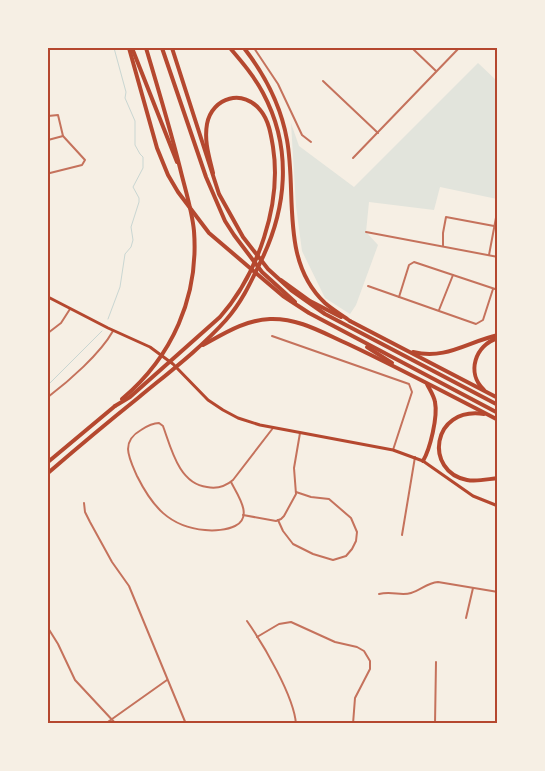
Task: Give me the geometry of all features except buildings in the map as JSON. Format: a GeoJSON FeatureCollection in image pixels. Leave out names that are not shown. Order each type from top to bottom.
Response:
{"type":"FeatureCollection","features":[{"type":"Feature","properties":{"kind":"highway"},"geometry":{"type":"LineString","coordinates":[[130,48],[170,142],[186,190]]}},
{"type":"Feature","properties":{"kind":"highway"},"geometry":{"type":"LineString","coordinates":[[130,48],[157,148],[174,186],[209,233],[290,301],[309,313],[498,413]]}},
{"type":"Feature","properties":{"kind":"highway"},"geometry":{"type":"LineString","coordinates":[[48,462],[115,406],[140,382],[165,352],[186,307],[194,271],[194,230],[175,146],[146,48]]}},
{"type":"Feature","properties":{"kind":"highway"},"geometry":{"type":"LineString","coordinates":[[162,48],[213,196],[225,221],[262,272],[309,313]]}},
{"type":"Feature","properties":{"kind":"highway"},"geometry":{"type":"LineString","coordinates":[[172,48],[219,194],[243,237],[268,269],[300,298],[325,314],[498,405]]}},
{"type":"Feature","properties":{"kind":"highway"},"geometry":{"type":"LineString","coordinates":[[48,473],[199,347],[226,320],[246,292],[273,235],[282,196],[282,155],[279,136],[273,114],[256,80],[230,48]]}},
{"type":"Feature","properties":{"kind":"highway"},"geometry":{"type":"LineString","coordinates":[[244,48],[271,89],[285,130],[290,166],[294,239],[301,267],[319,297],[350,321]]}},
{"type":"Feature","properties":{"kind":"highway"},"geometry":{"type":"LineString","coordinates":[[115,406],[130,397],[208,328],[229,306],[240,290],[254,261],[268,226],[275,178],[271,137],[267,122],[255,104],[244,98],[236,97],[222,101],[215,107],[208,118],[206,141],[219,194]]}},
{"type":"Feature","properties":{"kind":"highway"},"geometry":{"type":"LineString","coordinates":[[277,278],[327,310],[498,398]]}},
{"type":"Feature","properties":{"kind":"highway"},"geometry":{"type":"LineString","coordinates":[[199,347],[224,333],[248,323],[281,319],[308,325],[404,371],[498,420]]}},
{"type":"Feature","properties":{"kind":"highway"},"geometry":{"type":"LineString","coordinates":[[344,332],[404,371]]}},
{"type":"Feature","properties":{"kind":"highway"},"geometry":{"type":"LineString","coordinates":[[405,350],[427,355],[441,354],[498,334]]}},
{"type":"Feature","properties":{"kind":"highway"},"geometry":{"type":"LineString","coordinates":[[490,394],[477,380],[474,365],[481,349],[488,342],[498,338]]}},
{"type":"Feature","properties":{"kind":"highway"},"geometry":{"type":"LineString","coordinates":[[423,461],[428,452],[436,408],[434,398],[425,382]]}},
{"type":"Feature","properties":{"kind":"highway"},"geometry":{"type":"LineString","coordinates":[[487,414],[467,413],[452,420],[441,436],[439,452],[445,466],[452,474],[460,478],[473,481],[498,478]]}},
{"type":"Feature","properties":{"kind":"main road"},"geometry":{"type":"LineString","coordinates":[[48,297],[160,353],[208,400],[223,410],[249,422],[273,428],[393,450],[423,461],[473,496],[498,506]]}},
{"type":"Feature","properties":{"kind":"street"},"geometry":{"type":"LineString","coordinates":[[254,48],[278,84],[302,134],[311,142]]}},
{"type":"Feature","properties":{"kind":"street"},"geometry":{"type":"LineString","coordinates":[[412,48],[436,72]]}},
{"type":"Feature","properties":{"kind":"street"},"geometry":{"type":"LineString","coordinates":[[353,158],[459,48]]}},
{"type":"Feature","properties":{"kind":"street"},"geometry":{"type":"LineString","coordinates":[[323,81],[378,133]]}},
{"type":"Feature","properties":{"kind":"street"},"geometry":{"type":"LineString","coordinates":[[48,116],[58,115],[63,136],[85,158],[85,162],[82,165],[50,173]]}},
{"type":"Feature","properties":{"kind":"street"},"geometry":{"type":"LineString","coordinates":[[48,140],[63,136]]}},
{"type":"Feature","properties":{"kind":"street"},"geometry":{"type":"LineString","coordinates":[[489,256],[498,206]]}},
{"type":"Feature","properties":{"kind":"street"},"geometry":{"type":"LineString","coordinates":[[443,247],[446,217],[494,226]]}},
{"type":"Feature","properties":{"kind":"street"},"geometry":{"type":"LineString","coordinates":[[366,232],[498,257]]}},
{"type":"Feature","properties":{"kind":"street"},"geometry":{"type":"LineString","coordinates":[[399,297],[410,264],[414,262],[498,290]]}},
{"type":"Feature","properties":{"kind":"street"},"geometry":{"type":"LineString","coordinates":[[439,311],[452,274]]}},
{"type":"Feature","properties":{"kind":"street"},"geometry":{"type":"LineString","coordinates":[[368,286],[476,324],[482,320],[493,289]]}},
{"type":"Feature","properties":{"kind":"street"},"geometry":{"type":"LineString","coordinates":[[48,333],[61,323],[70,309]]}},
{"type":"Feature","properties":{"kind":"street"},"geometry":{"type":"LineString","coordinates":[[48,398],[106,343],[113,331]]}},
{"type":"Feature","properties":{"kind":"street"},"geometry":{"type":"LineString","coordinates":[[272,336],[409,384],[412,392],[393,450]]}},
{"type":"Feature","properties":{"kind":"street"},"geometry":{"type":"LineString","coordinates":[[231,482],[242,504],[243,515],[240,522],[233,527],[216,530],[199,530],[187,527],[174,521],[156,508],[143,488],[130,460],[128,446],[133,435],[156,423],[161,424],[178,465],[184,474],[192,482],[211,488],[231,482],[273,428]]}},
{"type":"Feature","properties":{"kind":"street"},"geometry":{"type":"LineString","coordinates":[[243,515],[278,520],[284,516],[296,492],[294,468],[300,433]]}},
{"type":"Feature","properties":{"kind":"street"},"geometry":{"type":"LineString","coordinates":[[402,536],[415,458]]}},
{"type":"Feature","properties":{"kind":"street"},"geometry":{"type":"LineString","coordinates":[[278,520],[289,539],[303,550],[329,559],[337,559],[346,556],[352,549],[356,541],[356,526],[351,518],[329,499],[311,497],[296,492]]}},
{"type":"Feature","properties":{"kind":"street"},"geometry":{"type":"LineString","coordinates":[[84,503],[85,512],[90,522],[112,562],[129,586],[186,724]]}},
{"type":"Feature","properties":{"kind":"street"},"geometry":{"type":"LineString","coordinates":[[379,594],[391,592],[410,594],[433,582],[498,592]]}},
{"type":"Feature","properties":{"kind":"street"},"geometry":{"type":"LineString","coordinates":[[466,618],[473,588]]}},
{"type":"Feature","properties":{"kind":"street"},"geometry":{"type":"LineString","coordinates":[[247,620],[287,694],[294,711],[296,724]]}},
{"type":"Feature","properties":{"kind":"street"},"geometry":{"type":"LineString","coordinates":[[257,637],[279,624],[288,622],[335,642],[364,651],[369,658],[370,668],[355,698],[353,724]]}},
{"type":"Feature","properties":{"kind":"street"},"geometry":{"type":"LineString","coordinates":[[48,628],[58,644],[75,680],[116,724]]}},
{"type":"Feature","properties":{"kind":"street"},"geometry":{"type":"LineString","coordinates":[[435,724],[436,662]]}},
{"type":"Feature","properties":{"kind":"street"},"geometry":{"type":"LineString","coordinates":[[104,724],[168,680]]}},
{"type":"Feature","properties":{"kind":"shaded area"},"geometry":{"type":"Polygon","coordinates":[[[478,63],[497,81],[497,199],[440,187],[434,210],[369,202],[366,232],[378,245],[356,305],[350,314],[325,298],[302,251],[296,206],[291,123],[299,146],[354,187],[478,63]]]}},
{"type":"Feature","properties":{"kind":"waterway"},"geometry":{"type":"LineString","coordinates":[[108,319],[120,287],[125,254],[131,247],[133,240],[131,227],[139,202],[133,187],[143,168],[143,157],[135,145],[135,121],[125,98],[126,92],[114,48]]}},
{"type":"Feature","properties":{"kind":"waterway"},"geometry":{"type":"LineString","coordinates":[[48,385],[102,331]]}}]}
